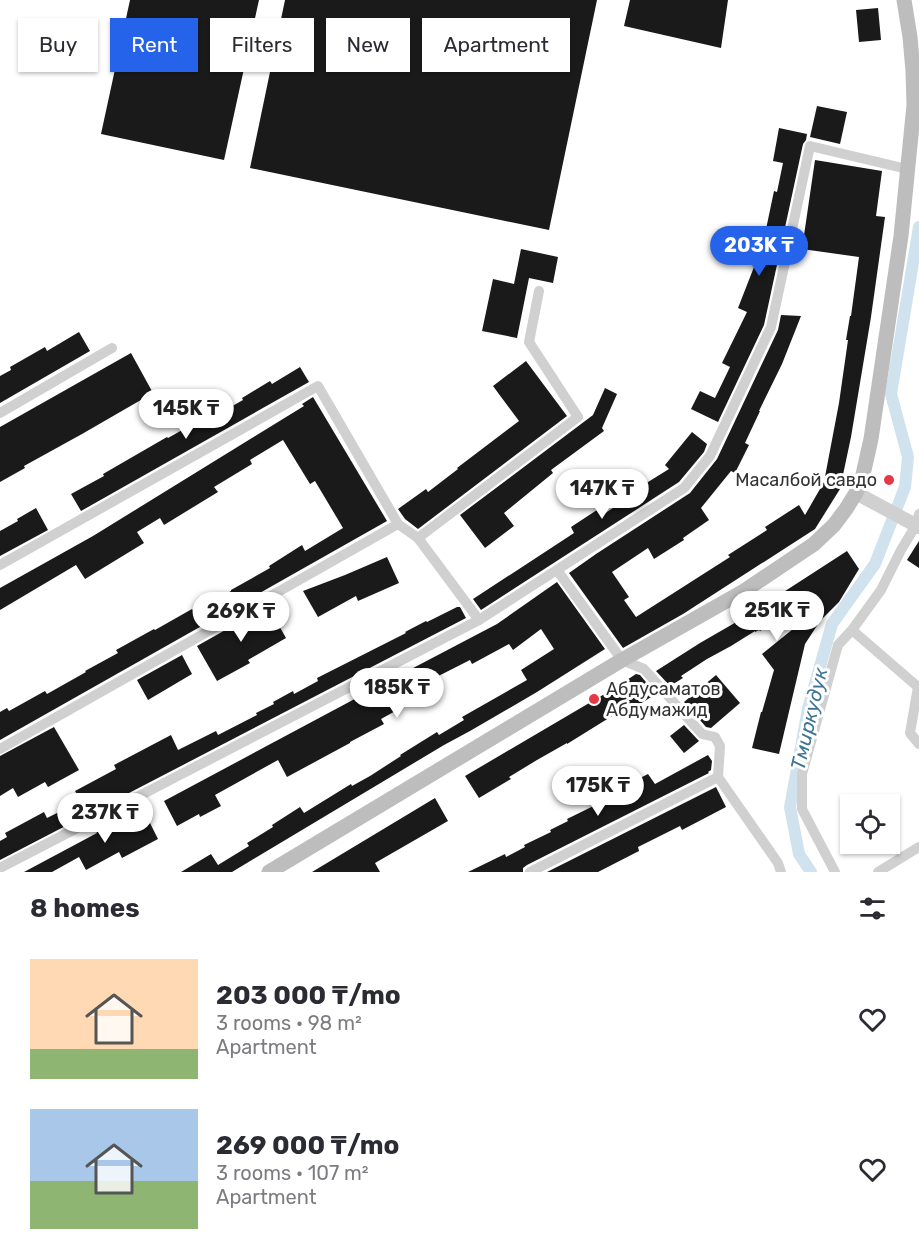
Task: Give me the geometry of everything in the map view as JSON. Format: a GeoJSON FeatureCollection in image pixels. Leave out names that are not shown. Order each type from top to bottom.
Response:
{"type":"FeatureCollection","features":[{"type":"Feature","properties":{"kind":"main road"},"geometry":{"type":"LineString","coordinates":[[268,872],[622,660],[744,591],[814,544],[834,525],[846,509],[862,479],[872,439],[917,104],[904,0]]}},
{"type":"Feature","properties":{"kind":"street"},"geometry":{"type":"LineString","coordinates":[[0,868],[479,620],[684,488],[710,456],[771,327],[810,146],[907,170]]}},
{"type":"Feature","properties":{"kind":"street"},"geometry":{"type":"LineString","coordinates":[[418,538],[578,417],[529,342],[539,291]]}},
{"type":"Feature","properties":{"kind":"street"},"geometry":{"type":"LineString","coordinates":[[0,413],[112,348]]}},
{"type":"Feature","properties":{"kind":"street"},"geometry":{"type":"LineString","coordinates":[[0,565],[318,386],[398,524],[418,538],[479,620]]}},
{"type":"Feature","properties":{"kind":"street"},"geometry":{"type":"LineString","coordinates":[[835,872],[802,809],[802,774],[838,645],[881,590],[918,522],[856,493]]}},
{"type":"Feature","properties":{"kind":"street"},"geometry":{"type":"LineString","coordinates":[[0,749],[398,524]]}},
{"type":"Feature","properties":{"kind":"street"},"geometry":{"type":"LineString","coordinates":[[557,570],[622,660],[644,669],[702,734],[715,737],[720,746],[717,777],[778,863],[781,872]]}},
{"type":"Feature","properties":{"kind":"street"},"geometry":{"type":"LineString","coordinates":[[852,630],[918,687],[910,733],[919,744]]}},
{"type":"Feature","properties":{"kind":"street"},"geometry":{"type":"LineString","coordinates":[[530,872],[717,777]]}},
{"type":"Feature","properties":{"kind":"street"},"geometry":{"type":"LineString","coordinates":[[878,872],[919,847]]}},
{"type":"Feature","properties":{"kind":"building"},"geometry":{"type":"Polygon","coordinates":[[[130,0],[259,0],[255,18],[210,18],[210,72],[243,72],[224,160],[101,134],[114,72],[198,72],[198,18],[126,18],[130,0]]]}},
{"type":"Feature","properties":{"kind":"building"},"geometry":{"type":"Polygon","coordinates":[[[285,0],[597,0],[549,230],[250,168],[270,72],[314,72],[314,18],[281,18],[285,0]]]}},
{"type":"Feature","properties":{"kind":"building"},"geometry":{"type":"Polygon","coordinates":[[[630,0],[728,0],[721,48],[624,26],[630,0]]]}},
{"type":"Feature","properties":{"kind":"building"},"geometry":{"type":"Polygon","coordinates":[[[878,8],[881,40],[859,42],[856,10],[878,8]]]}},
{"type":"Feature","properties":{"kind":"building"},"geometry":{"type":"Polygon","coordinates":[[[817,106],[847,112],[840,144],[810,137],[817,106]]]}},
{"type":"Feature","properties":{"kind":"building"},"geometry":{"type":"Polygon","coordinates":[[[779,128],[807,134],[806,140],[803,144],[764,325],[718,422],[691,409],[700,391],[715,398],[730,367],[722,363],[747,312],[738,308],[754,267],[762,269],[769,235],[765,234],[774,191],[777,192],[783,163],[773,161],[779,128]]]}},
{"type":"Feature","properties":{"kind":"building"},"geometry":{"type":"Polygon","coordinates":[[[815,160],[882,171],[876,216],[885,217],[871,317],[840,489],[815,529],[683,614],[623,648],[569,573],[690,493],[717,459],[778,330],[781,315],[801,316],[782,364],[745,443],[749,445],[735,473],[731,471],[701,508],[709,520],[683,538],[684,540],[654,559],[648,548],[612,572],[629,597],[624,600],[636,617],[730,557],[728,555],[767,530],[765,527],[799,505],[805,515],[824,482],[839,403],[859,257],[802,249],[815,160]]]}},
{"type":"Feature","properties":{"kind":"building"},"geometry":{"type":"Polygon","coordinates":[[[521,249],[558,257],[553,283],[529,278],[517,338],[482,331],[493,279],[514,284],[521,249]]]}},
{"type":"Feature","properties":{"kind":"building"},"geometry":{"type":"Polygon","coordinates":[[[79,332],[90,351],[0,403],[0,376],[11,370],[10,367],[45,347],[47,351],[79,332]]]}},
{"type":"Feature","properties":{"kind":"building"},"geometry":{"type":"Polygon","coordinates":[[[131,353],[153,393],[0,482],[0,427],[131,353]]]}},
{"type":"Feature","properties":{"kind":"building"},"geometry":{"type":"Polygon","coordinates":[[[526,361],[567,416],[418,529],[405,519],[398,509],[426,489],[428,492],[519,421],[493,386],[526,361]]]}},
{"type":"Feature","properties":{"kind":"building"},"geometry":{"type":"Polygon","coordinates":[[[300,367],[309,382],[81,511],[71,494],[167,437],[209,415],[211,418],[270,381],[272,384],[300,367]]]}},
{"type":"Feature","properties":{"kind":"building"},"geometry":{"type":"Polygon","coordinates":[[[605,388],[617,394],[602,428],[604,431],[551,470],[553,473],[504,513],[514,526],[485,548],[460,515],[593,415],[605,388]]]}},
{"type":"Feature","properties":{"kind":"building"},"geometry":{"type":"Polygon","coordinates":[[[313,397],[387,521],[0,740],[0,712],[7,708],[9,711],[45,691],[47,694],[118,653],[116,650],[231,591],[270,568],[269,566],[302,545],[305,551],[343,528],[315,481],[310,484],[283,440],[250,460],[252,464],[214,487],[218,492],[164,525],[160,518],[137,532],[144,543],[85,579],[76,565],[0,610],[0,588],[93,536],[304,406],[302,404],[313,397]]]}},
{"type":"Feature","properties":{"kind":"building"},"geometry":{"type":"Polygon","coordinates":[[[692,432],[707,444],[704,452],[679,482],[481,610],[473,599],[574,533],[571,527],[600,508],[604,514],[669,469],[665,465],[692,432]]]}},
{"type":"Feature","properties":{"kind":"building"},"geometry":{"type":"Polygon","coordinates":[[[36,508],[48,530],[0,556],[0,531],[36,508]]]}},
{"type":"Feature","properties":{"kind":"building"},"geometry":{"type":"Polygon","coordinates":[[[919,541],[919,568],[907,560],[919,541]]]}},
{"type":"Feature","properties":{"kind":"building"},"geometry":{"type":"Polygon","coordinates":[[[847,551],[859,569],[839,602],[820,621],[805,644],[779,754],[752,748],[774,670],[762,654],[793,629],[783,616],[707,659],[670,686],[656,671],[745,617],[847,551]]]}},
{"type":"Feature","properties":{"kind":"building"},"geometry":{"type":"Polygon","coordinates":[[[387,557],[399,583],[358,601],[356,596],[318,617],[303,591],[387,557]]]}},
{"type":"Feature","properties":{"kind":"building"},"geometry":{"type":"Polygon","coordinates":[[[557,582],[605,649],[537,692],[232,872],[181,872],[211,854],[218,865],[249,846],[247,843],[300,807],[304,813],[351,784],[352,786],[370,776],[437,732],[439,735],[464,720],[462,717],[527,680],[521,670],[554,649],[541,629],[513,650],[509,644],[472,664],[470,660],[403,694],[408,704],[381,719],[384,724],[287,777],[278,760],[215,795],[221,806],[200,817],[199,814],[177,826],[164,801],[364,694],[362,689],[394,672],[396,677],[497,624],[557,582]]]}},
{"type":"Feature","properties":{"kind":"building"},"geometry":{"type":"Polygon","coordinates":[[[268,606],[286,638],[248,660],[250,663],[217,681],[197,646],[268,606]]]}},
{"type":"Feature","properties":{"kind":"building"},"geometry":{"type":"Polygon","coordinates":[[[460,607],[466,618],[0,860],[0,841],[7,837],[5,833],[44,812],[47,818],[81,801],[75,791],[116,769],[114,765],[171,735],[178,750],[216,731],[218,735],[257,715],[256,713],[293,691],[294,694],[318,681],[317,678],[460,607]]]}},
{"type":"Feature","properties":{"kind":"building"},"geometry":{"type":"Polygon","coordinates":[[[182,655],[192,674],[148,700],[137,680],[182,655]]]}},
{"type":"Feature","properties":{"kind":"building"},"geometry":{"type":"Polygon","coordinates":[[[636,674],[640,675],[656,694],[627,712],[625,708],[509,777],[511,779],[479,798],[465,776],[636,674]]]}},
{"type":"Feature","properties":{"kind":"building"},"geometry":{"type":"Polygon","coordinates":[[[716,675],[740,703],[711,728],[706,727],[684,702],[716,675]]]}},
{"type":"Feature","properties":{"kind":"building"},"geometry":{"type":"Polygon","coordinates":[[[684,725],[699,741],[684,753],[670,736],[684,725]]]}},
{"type":"Feature","properties":{"kind":"building"},"geometry":{"type":"Polygon","coordinates":[[[54,727],[79,770],[48,787],[45,782],[18,797],[13,788],[0,796],[0,756],[54,727]]]}},
{"type":"Feature","properties":{"kind":"building"},"geometry":{"type":"Polygon","coordinates":[[[708,755],[712,761],[709,773],[527,865],[523,868],[523,872],[468,872],[525,847],[524,845],[568,821],[567,819],[630,788],[628,784],[648,774],[655,784],[708,755]]]}},
{"type":"Feature","properties":{"kind":"building"},"geometry":{"type":"Polygon","coordinates":[[[716,787],[726,807],[682,830],[680,826],[638,847],[639,851],[598,872],[547,872],[716,787]]]}},
{"type":"Feature","properties":{"kind":"building"},"geometry":{"type":"Polygon","coordinates":[[[435,798],[448,821],[375,863],[380,872],[312,872],[435,798]]]}},
{"type":"Feature","properties":{"kind":"building"},"geometry":{"type":"Polygon","coordinates":[[[144,811],[158,839],[122,858],[119,852],[86,870],[79,857],[52,872],[24,872],[97,833],[94,828],[101,824],[104,829],[144,811]]]}},
{"type":"Feature","properties":{"kind":"waterway","name":"Тмиркудук"},"geometry":{"type":"LineString","coordinates":[[811,872],[799,854],[790,807],[808,709],[832,624],[875,564],[905,487],[908,457],[891,394],[919,227]]}},
{"type":"Feature","properties":{"kind":"place","name":"Масалбой савдо"},"geometry":{"type":"Point","coordinates":[889,480]}},
{"type":"Feature","properties":{"kind":"place","name":"Абдусаматов Абдумажид"},"geometry":{"type":"Point","coordinates":[594,699]}}]}
